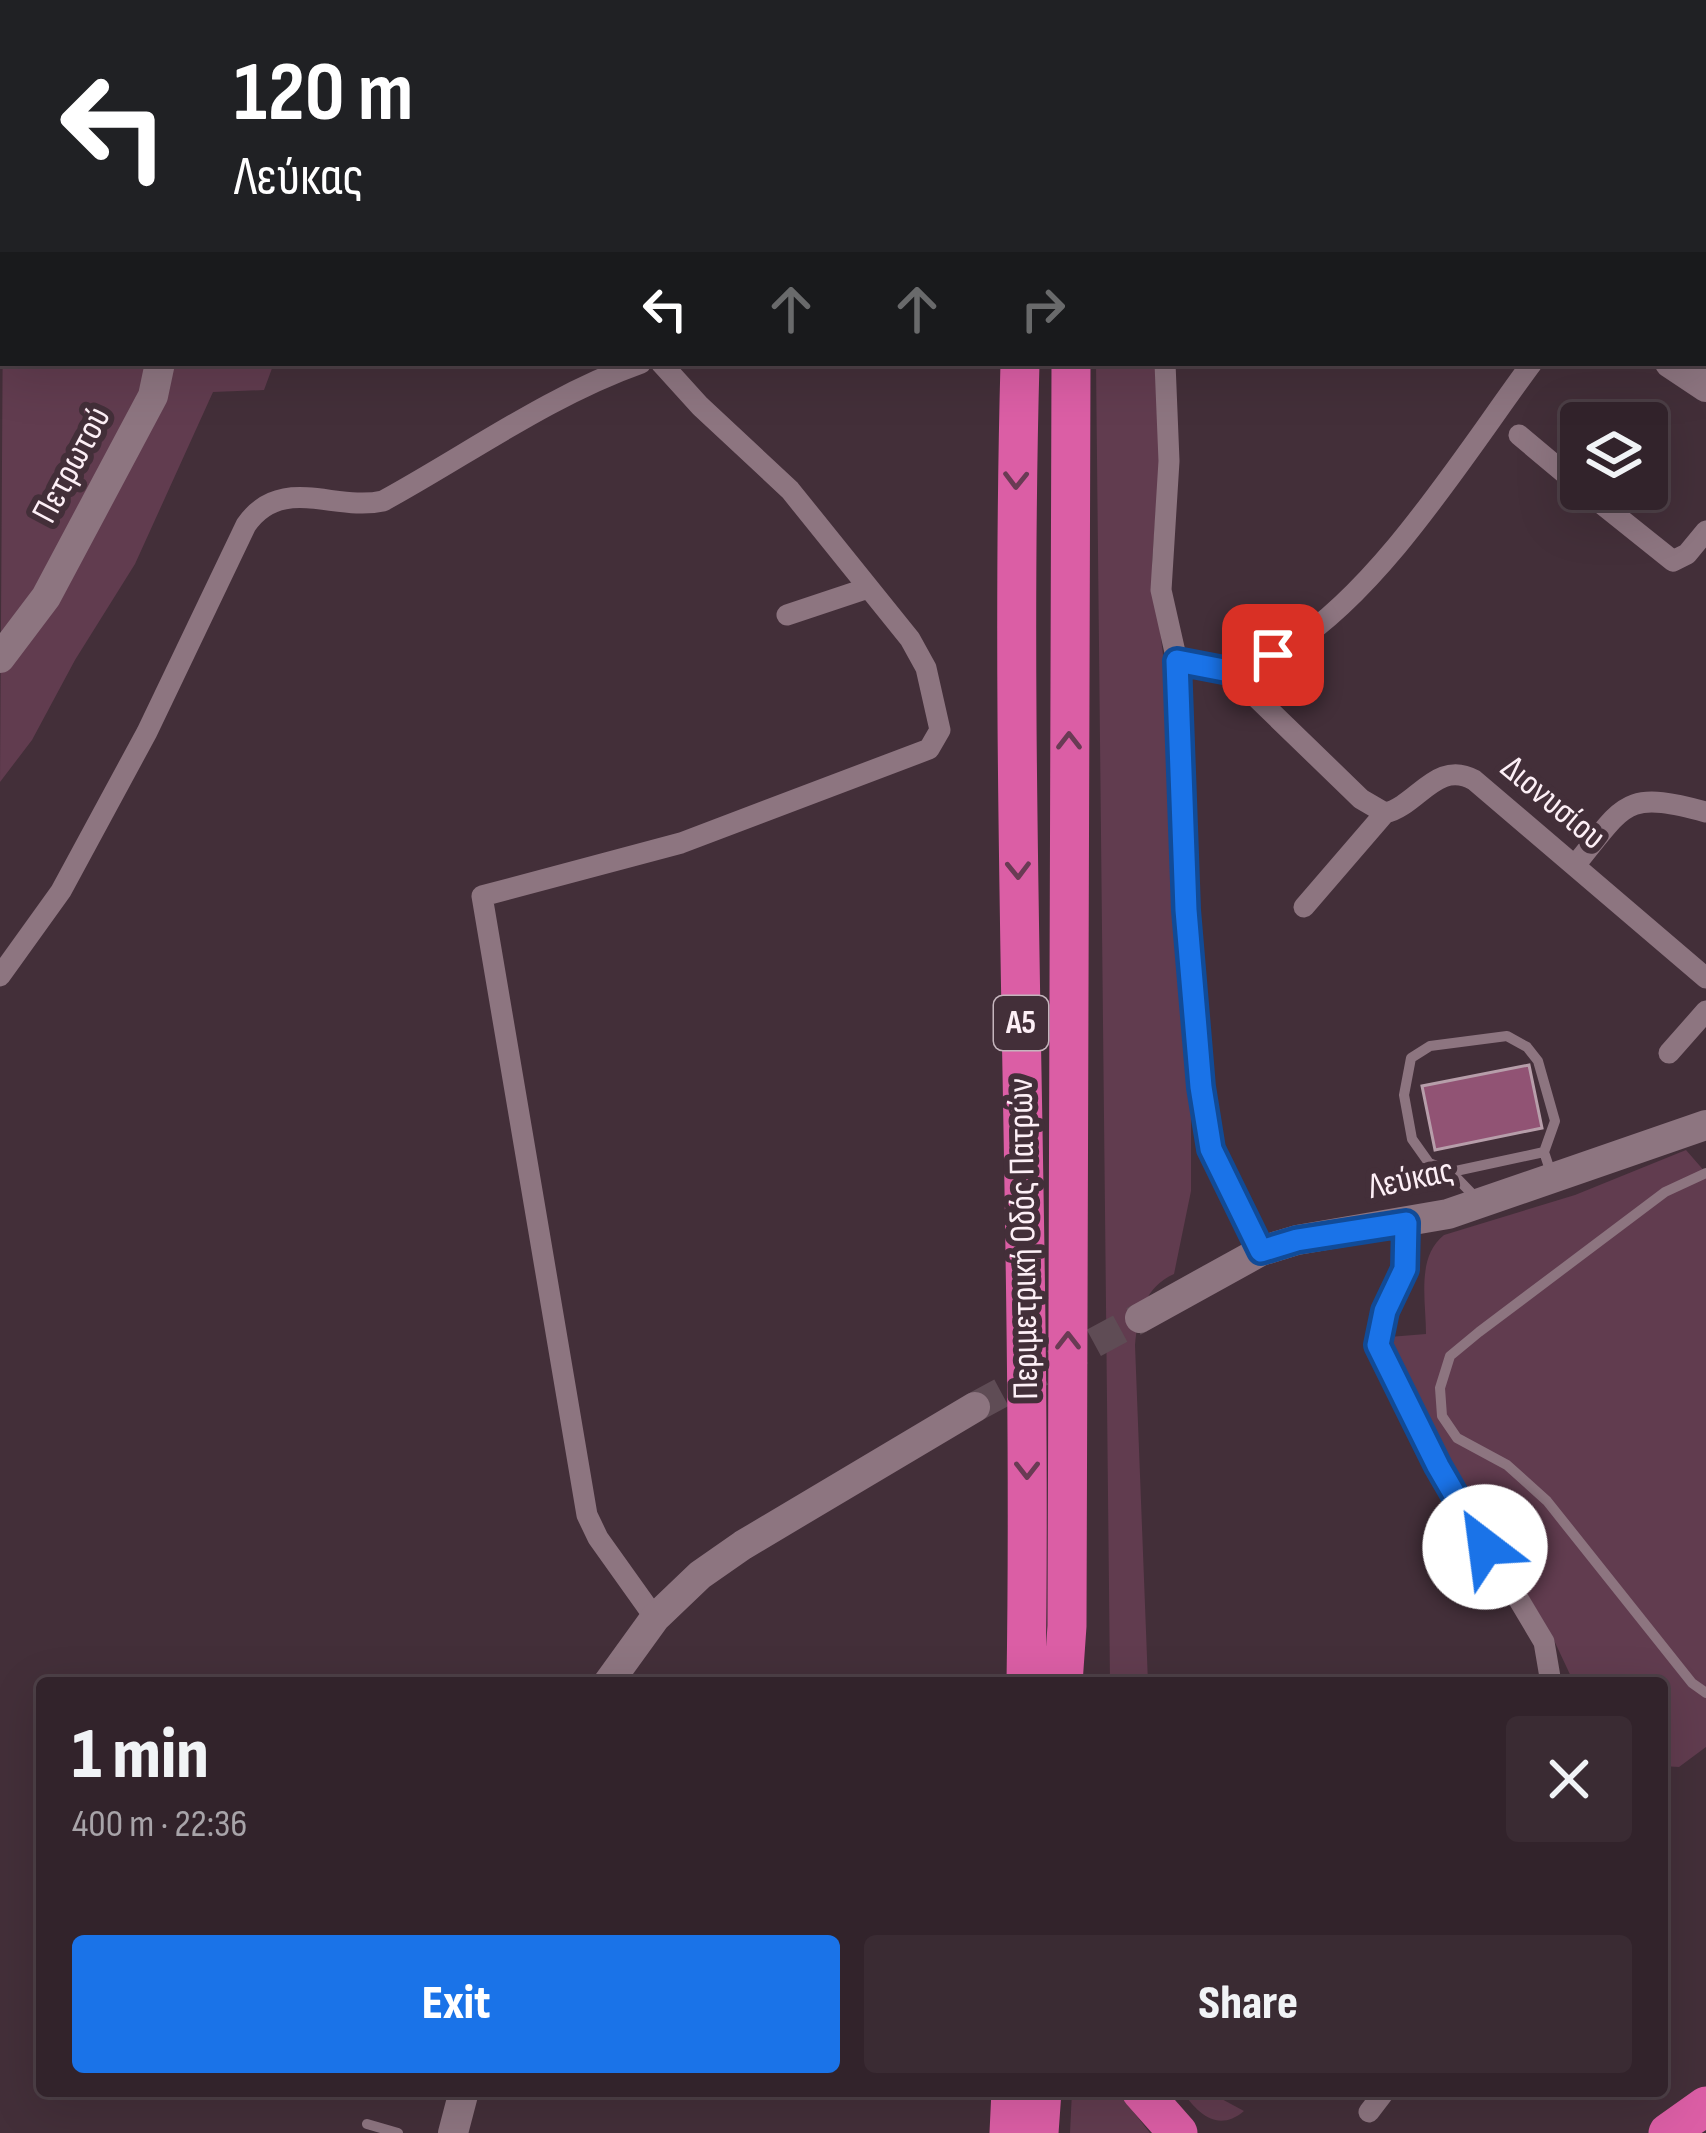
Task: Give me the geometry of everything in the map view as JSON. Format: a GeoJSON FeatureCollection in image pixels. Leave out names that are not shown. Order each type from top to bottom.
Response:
{"type":"FeatureCollection","features":[{"type":"Feature","properties":{"kind":"highway","name":"Περιμετρική Οδός Πατρών"},"geometry":{"type":"LineString","coordinates":[[1019,366],[1014,573],[1027,1419],[1026,1677]]}},
{"type":"Feature","properties":{"kind":"highway","name":"Περιμετρική Οδός Πατρών"},"geometry":{"type":"LineString","coordinates":[[1066,1677],[1071,366]]}},
{"type":"Feature","properties":{"kind":"highway"},"geometry":{"type":"LineString","coordinates":[[1009,2133],[1011,2097]]}},
{"type":"Feature","properties":{"kind":"highway"},"geometry":{"type":"LineString","coordinates":[[1040,2133],[1042,2097]]}},
{"type":"Feature","properties":{"kind":"highway"},"geometry":{"type":"LineString","coordinates":[[1147,2097],[1178,2133]]}},
{"type":"Feature","properties":{"kind":"highway"},"geometry":{"type":"LineString","coordinates":[[1668,2133],[1706,2106]]}},
{"type":"Feature","properties":{"kind":"street","name":"Πετρωτού"},"geometry":{"type":"LineString","coordinates":[[0,658],[46,597],[153,396],[159,366]]}},
{"type":"Feature","properties":{"kind":"street"},"geometry":{"type":"LineString","coordinates":[[0,976],[61,891],[147,732],[255,512],[273,500],[294,497],[383,502],[565,395],[634,366]]}},
{"type":"Feature","properties":{"kind":"street"},"geometry":{"type":"LineString","coordinates":[[655,1618],[587,1515],[482,896],[681,843],[928,749],[940,730],[926,668],[910,639],[790,490],[664,366]]}},
{"type":"Feature","properties":{"kind":"street"},"geometry":{"type":"LineString","coordinates":[[1165,366],[1169,461],[1161,590],[1177,661],[1186,910],[1201,1087],[1211,1149],[1261,1251]]}},
{"type":"Feature","properties":{"kind":"street"},"geometry":{"type":"LineString","coordinates":[[1229,671],[1292,645],[1354,591],[1404,534],[1530,366]]}},
{"type":"Feature","properties":{"kind":"street"},"geometry":{"type":"LineString","coordinates":[[1674,366],[1706,387]]}},
{"type":"Feature","properties":{"kind":"street"},"geometry":{"type":"LineString","coordinates":[[1519,435],[1560,469]]}},
{"type":"Feature","properties":{"kind":"street"},"geometry":{"type":"LineString","coordinates":[[1609,510],[1673,561],[1688,554],[1706,531]]}},
{"type":"Feature","properties":{"kind":"street"},"geometry":{"type":"LineString","coordinates":[[787,615],[868,588]]}},
{"type":"Feature","properties":{"kind":"street"},"geometry":{"type":"LineString","coordinates":[[1177,661],[1229,671],[1365,803],[1384,814],[1304,908]]}},
{"type":"Feature","properties":{"kind":"street","name":"Διονυσίου"},"geometry":{"type":"LineString","coordinates":[[1384,814],[1403,806],[1437,779],[1461,774],[1474,780],[1702,966]]}},
{"type":"Feature","properties":{"kind":"street"},"geometry":{"type":"LineString","coordinates":[[1576,865],[1616,816],[1635,802],[1654,801],[1706,812]]}},
{"type":"Feature","properties":{"kind":"street"},"geometry":{"type":"LineString","coordinates":[[1670,1053],[1706,1011]]}},
{"type":"Feature","properties":{"kind":"street","name":"Λεύκας"},"geometry":{"type":"LineString","coordinates":[[1140,1318],[1261,1251],[1482,1204],[1549,1166],[1706,1125]]}},
{"type":"Feature","properties":{"kind":"street"},"geometry":{"type":"LineString","coordinates":[[1406,1223],[1405,1269],[1379,1330],[1380,1354],[1459,1503],[1544,1642],[1550,1677]]}},
{"type":"Feature","properties":{"kind":"street"},"geometry":{"type":"LineString","coordinates":[[612,1677],[655,1618],[686,1587],[743,1545],[975,1407]]}},
{"type":"Feature","properties":{"kind":"street"},"geometry":{"type":"LineString","coordinates":[[453,2133],[462,2097]]}},
{"type":"Feature","properties":{"kind":"street"},"geometry":{"type":"LineString","coordinates":[[1370,2112],[1381,2097]]}},
{"type":"Feature","properties":{"kind":"lane"},"geometry":{"type":"LineString","coordinates":[[1451,1172],[1549,1166],[1555,1120],[1538,1061],[1527,1047],[1507,1036],[1430,1046],[1411,1058],[1404,1095],[1412,1139],[1430,1163],[1451,1172],[1482,1204]]}},
{"type":"Feature","properties":{"kind":"lane"},"geometry":{"type":"LineString","coordinates":[[1706,1173],[1665,1192],[1479,1332],[1450,1356],[1440,1388],[1442,1416],[1457,1438],[1507,1465],[1547,1501],[1692,1683],[1706,1693]]}},
{"type":"Feature","properties":{"kind":"lane"},"geometry":{"type":"LineString","coordinates":[[367,2124],[398,2133]]}},
{"type":"Feature","properties":{"kind":"shaded area"},"geometry":{"type":"Polygon","coordinates":[[[3,366],[273,366],[264,390],[213,392],[135,564],[32,740],[0,782],[3,366]]]}},
{"type":"Feature","properties":{"kind":"shaded area"},"geometry":{"type":"Polygon","coordinates":[[[1096,366],[1156,366],[1161,443],[1152,563],[1164,663],[1191,1046],[1191,1191],[1174,1274],[1156,1286],[1145,1303],[1135,1345],[1148,1677],[1110,1677],[1096,366]]]}},
{"type":"Feature","properties":{"kind":"shaded area"},"geometry":{"type":"Polygon","coordinates":[[[1686,1150],[1706,1173],[1706,1747],[1679,1767],[1668,1766],[1668,1677],[1571,1677],[1388,1345],[1389,1337],[1426,1334],[1426,1267],[1444,1235],[1575,1195],[1686,1150]]]}},
{"type":"Feature","properties":{"kind":"shaded area"},"geometry":{"type":"Polygon","coordinates":[[[1072,2097],[1122,2097],[1150,2133],[1070,2133],[1072,2097]]]}},
{"type":"Feature","properties":{"kind":"shaded area"},"geometry":{"type":"Polygon","coordinates":[[[1187,2097],[1218,2097],[1244,2111],[1217,2120],[1187,2097]]]}},
{"type":"Feature","properties":{"kind":"building"},"geometry":{"type":"Polygon","coordinates":[[[1529,1065],[1542,1128],[1435,1150],[1422,1086],[1529,1065]]]}},
{"type":"Feature","properties":{"kind":"tunnel"},"geometry":{"type":"LineString","coordinates":[[975,1407],[1140,1318]]}},
{"type":"Feature","properties":{"kind":"route"},"geometry":{"type":"LineString","coordinates":[[1273,655],[1229,671],[1177,661],[1192,1000],[1211,1149],[1261,1251],[1297,1240],[1406,1223],[1405,1269],[1379,1330],[1380,1354],[1485,1547]]}}]}
